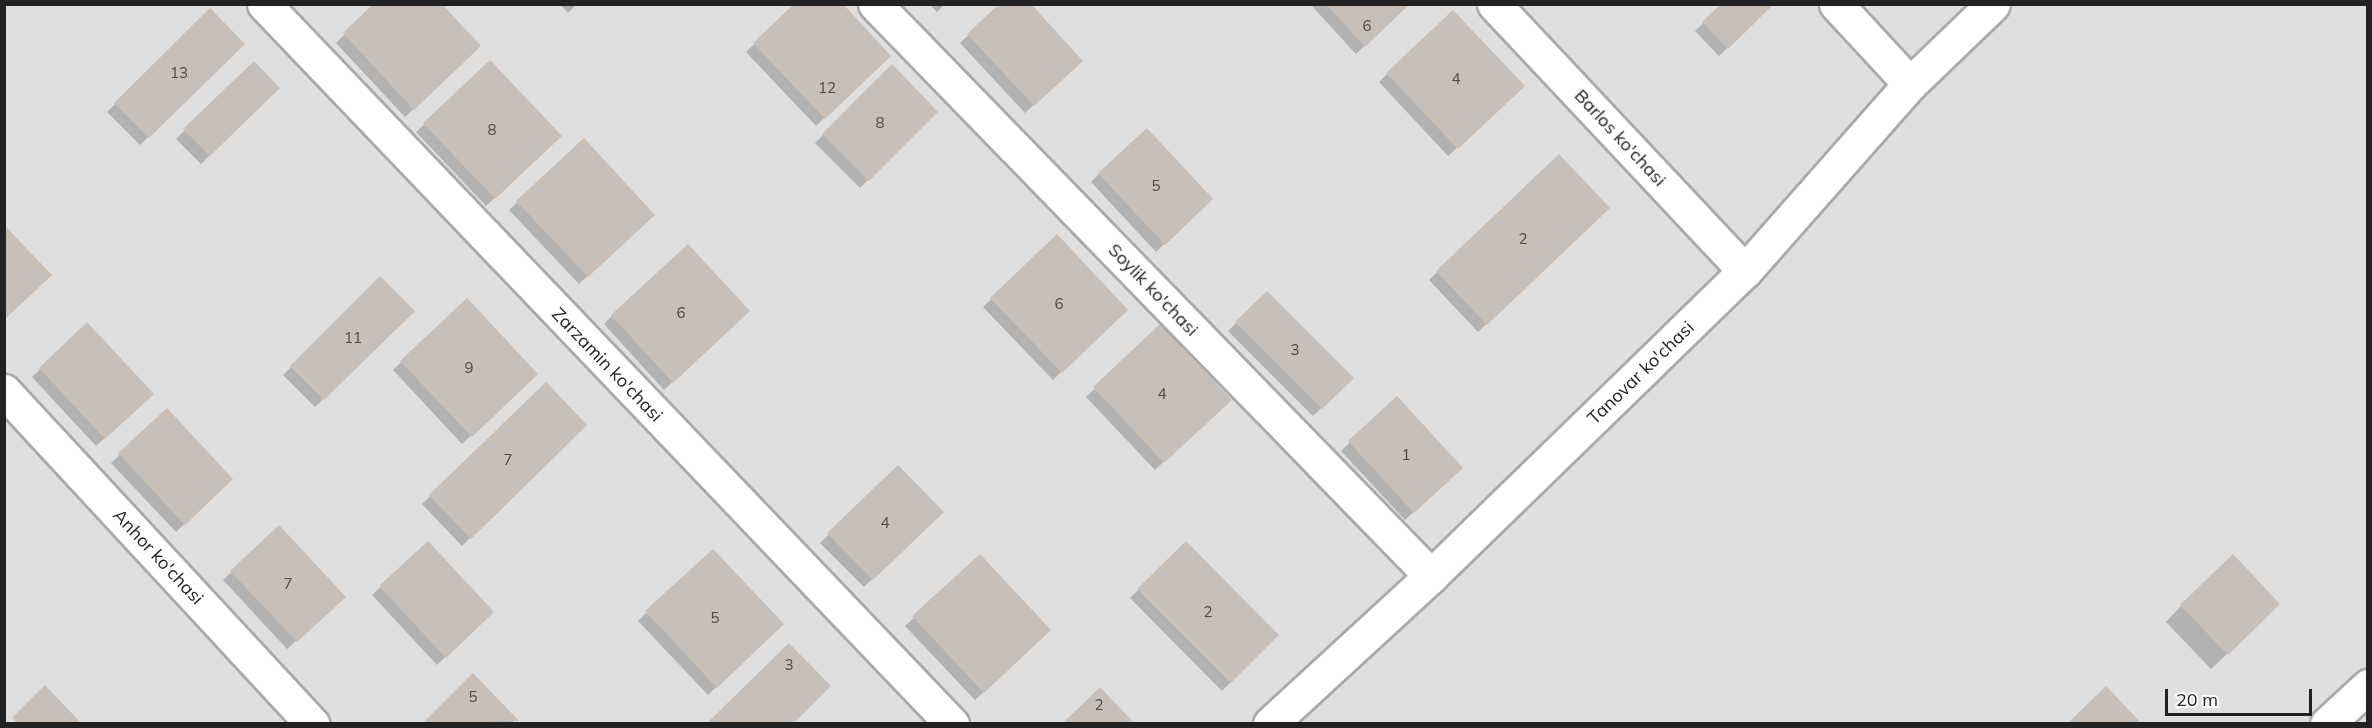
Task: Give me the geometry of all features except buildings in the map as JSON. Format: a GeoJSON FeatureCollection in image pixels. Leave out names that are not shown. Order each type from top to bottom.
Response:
{"type":"FeatureCollection","features":[{"type":"Feature","properties":{"kind":"street","name":"Zarzamin ko'chasi"},"geometry":{"type":"LineString","coordinates":[[264,4],[952,723]]}},
{"type":"Feature","properties":{"kind":"street","name":"Soylik ko'chasi"},"geometry":{"type":"LineString","coordinates":[[875,4],[1431,576]]}},
{"type":"Feature","properties":{"kind":"street","name":"Barlos ko'chasi"},"geometry":{"type":"LineString","coordinates":[[1494,4],[1745,272]]}},
{"type":"Feature","properties":{"kind":"street"},"geometry":{"type":"LineString","coordinates":[[1836,4],[1910,84]]}},
{"type":"Feature","properties":{"kind":"street","name":"Tanovar ko'chasi"},"geometry":{"type":"LineString","coordinates":[[1270,723],[1431,576],[1745,272],[1910,84],[1993,4]]}},
{"type":"Feature","properties":{"kind":"street","name":"Anhor ko'chasi"},"geometry":{"type":"LineString","coordinates":[[4,391],[312,723]]}},
{"type":"Feature","properties":{"kind":"street"},"geometry":{"type":"LineString","coordinates":[[2327,723],[2367,686]]}},
{"type":"Feature","properties":{"kind":"shaded area"},"geometry":{"type":"Polygon","coordinates":[[[4,5],[2367,5],[2367,723],[5,723],[4,5]]]}}]}
